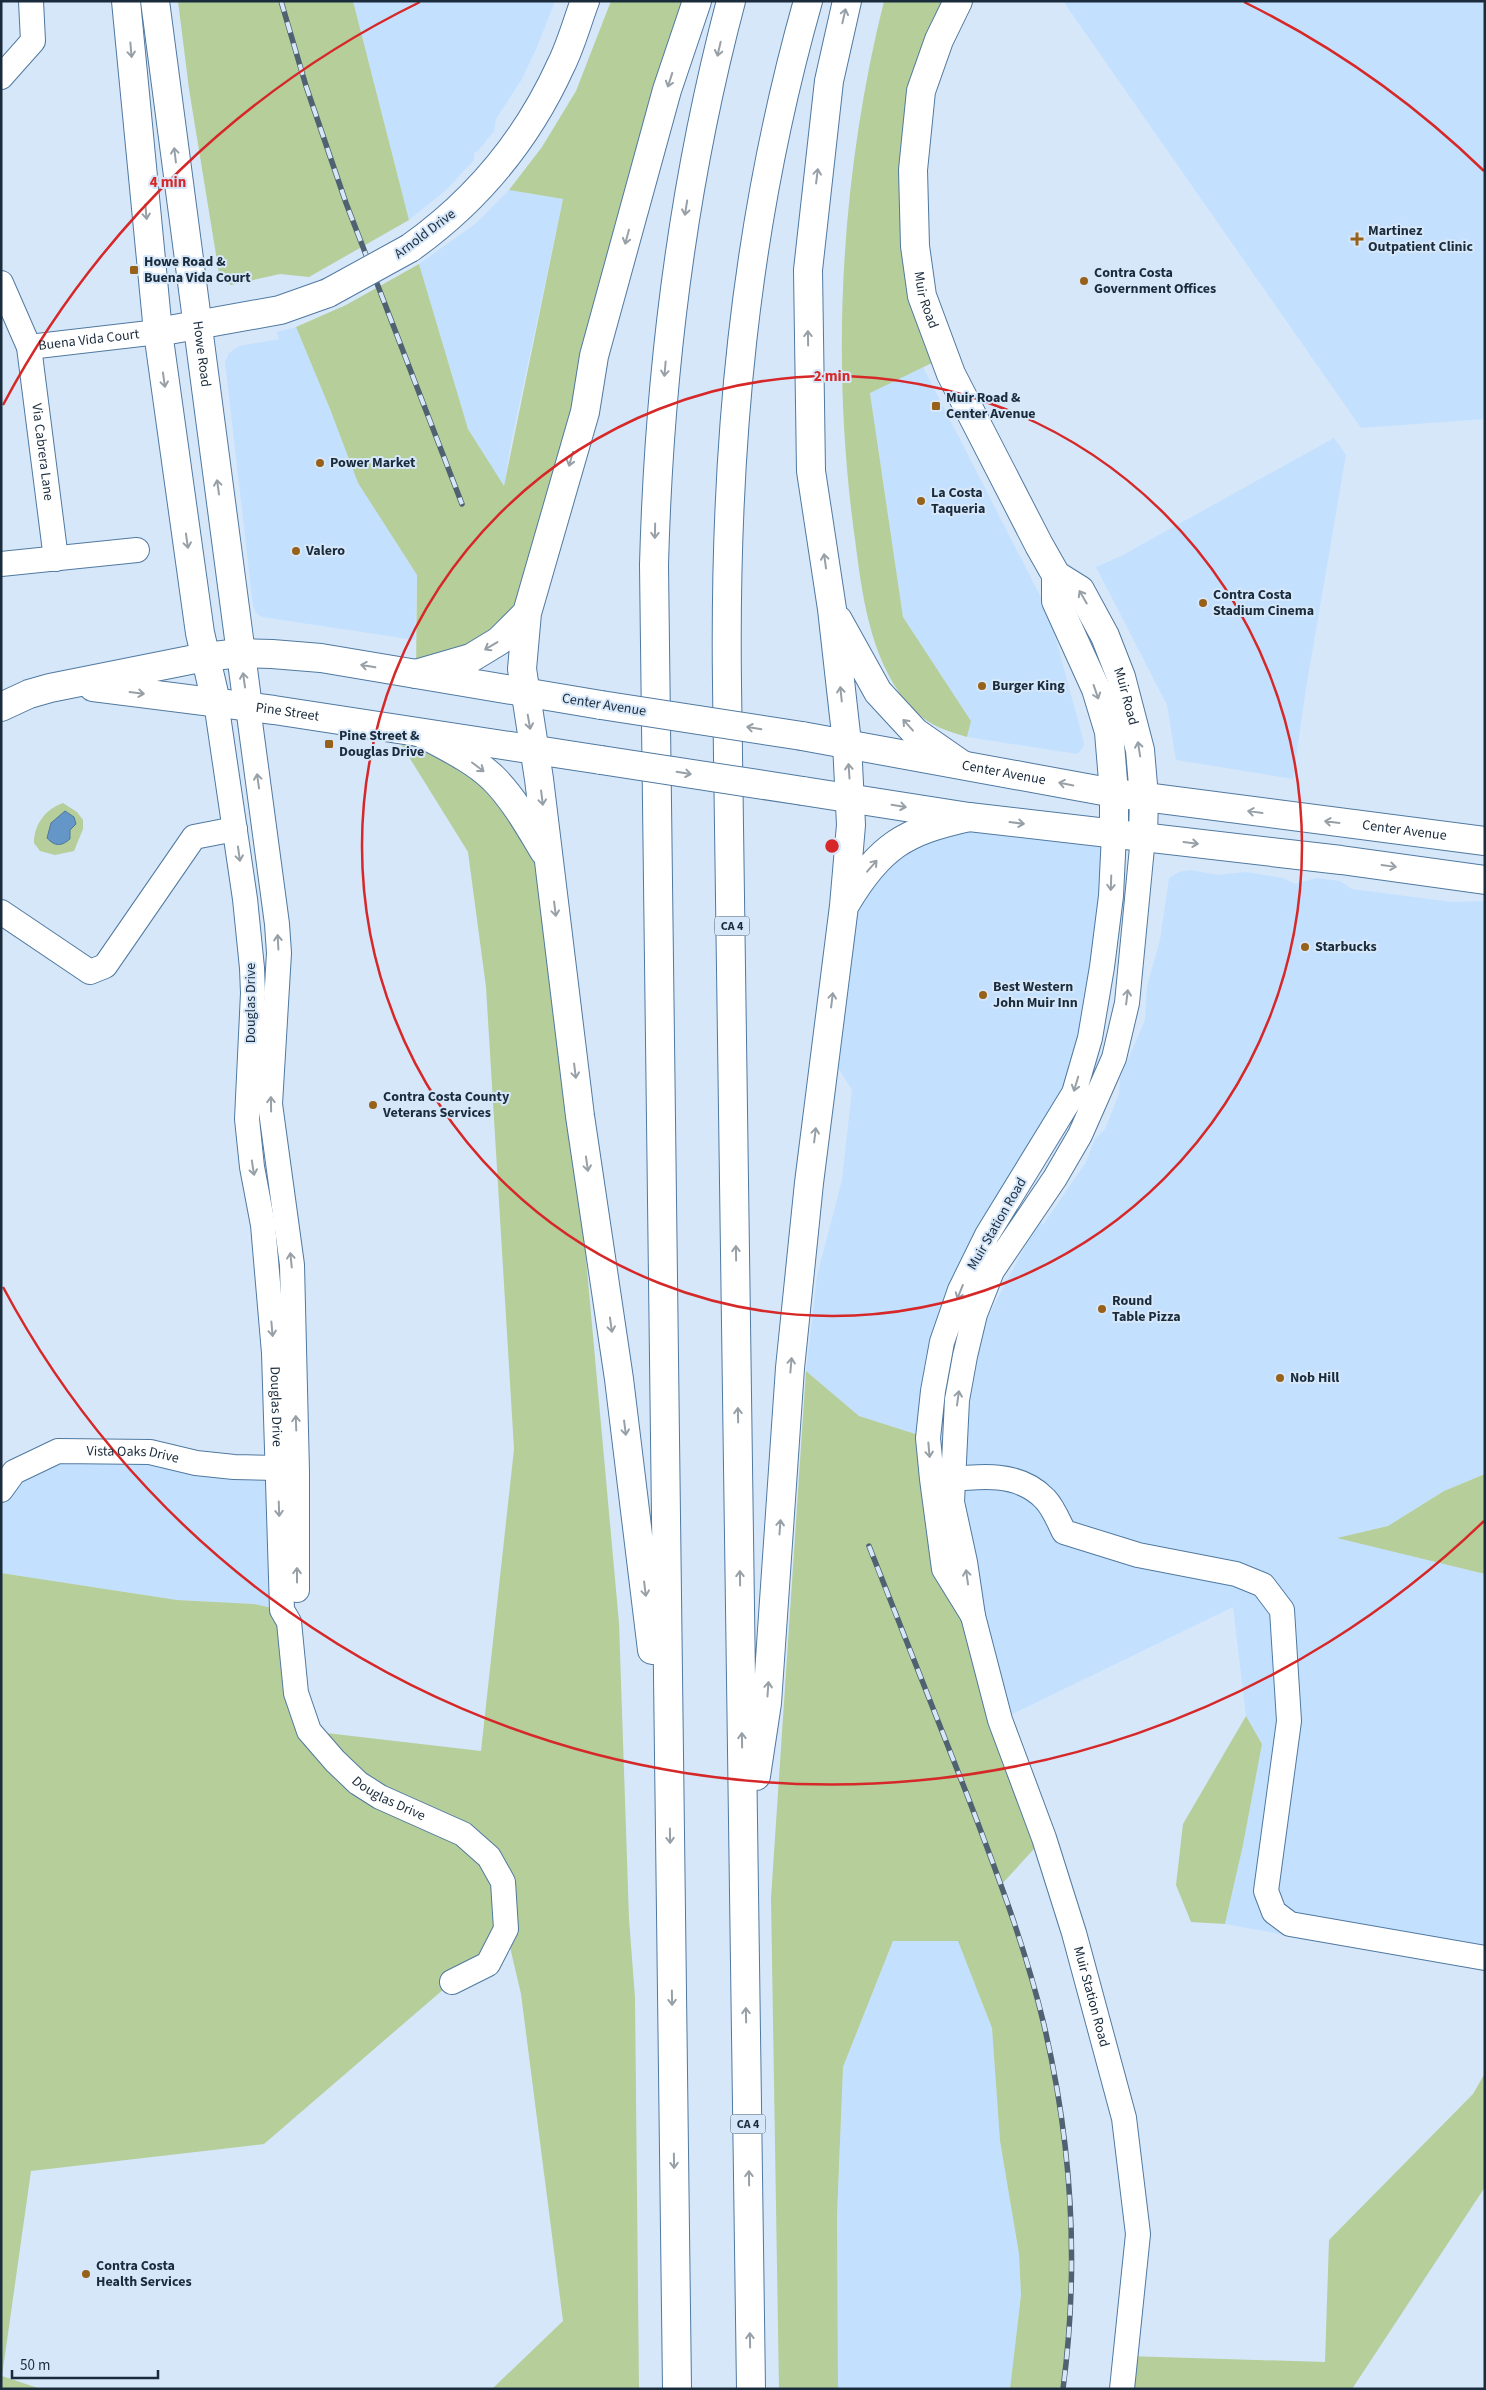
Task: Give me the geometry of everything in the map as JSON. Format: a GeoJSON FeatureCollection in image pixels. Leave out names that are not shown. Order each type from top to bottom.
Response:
{"type":"FeatureCollection","features":[{"type":"Feature","properties":{"kind":"main road"},"geometry":{"type":"LineString","coordinates":[[126,1],[158,332],[205,657],[216,702]]}},
{"type":"Feature","properties":{"kind":"main road","name":"Howe Road"},"geometry":{"type":"LineString","coordinates":[[155,1],[248,707]]}},
{"type":"Feature","properties":{"kind":"main road","name":"Arnold Drive"},"geometry":{"type":"LineString","coordinates":[[158,332],[280,310],[328,293],[410,248],[442,225],[473,195],[506,157],[532,120],[561,65],[585,1]]}},
{"type":"Feature","properties":{"kind":"main road"},"geometry":{"type":"LineString","coordinates":[[669,1787],[619,1379],[580,1116],[550,861],[522,669],[527,613],[585,412],[594,356],[667,90],[697,1]]}},
{"type":"Feature","properties":{"kind":"main road"},"geometry":{"type":"LineString","coordinates":[[677,2389],[654,638],[655,518],[664,383],[680,244],[695,157],[731,1]]}},
{"type":"Feature","properties":{"kind":"main road","name":"CA 4"},"geometry":{"type":"LineString","coordinates":[[751,2389],[726,657],[727,538],[734,412],[749,278],[771,152],[808,1]]}},
{"type":"Feature","properties":{"kind":"main road"},"geometry":{"type":"LineString","coordinates":[[744,1859],[767,1703],[790,1368],[809,1184],[844,906],[851,799],[847,743],[832,609],[811,471],[808,270],[829,81],[847,1]]}},
{"type":"Feature","properties":{"kind":"main road","name":"Muir Road"},"geometry":{"type":"LineString","coordinates":[[958,1],[939,40],[921,91],[912,170],[915,246],[922,296],[951,374],[1056,576],[1056,601],[1089,672],[1109,732],[1114,793],[1114,834]]}},
{"type":"Feature","properties":{"kind":"main road","name":"Muir Road"},"geometry":{"type":"LineString","coordinates":[[1056,576],[1080,590],[1105,636],[1121,677],[1140,750],[1144,797],[1143,837]]}},
{"type":"Feature","properties":{"kind":"main road"},"geometry":{"type":"LineString","coordinates":[[832,609],[878,692],[914,732],[961,764]]}},
{"type":"Feature","properties":{"kind":"main road"},"geometry":{"type":"LineString","coordinates":[[416,674],[471,658],[499,641],[527,613]]}},
{"type":"Feature","properties":{"kind":"main road","name":"Pine Street"},"geometry":{"type":"LineString","coordinates":[[1,707],[29,694],[71,684],[205,657],[240,653],[321,658],[524,693]]}},
{"type":"Feature","properties":{"kind":"main road","name":"Pine Street"},"geometry":{"type":"LineString","coordinates":[[71,684],[216,702],[534,750]]}},
{"type":"Feature","properties":{"kind":"main road","name":"Center Avenue"},"geometry":{"type":"LineString","coordinates":[[524,693],[847,743],[1114,793],[1485,841]]}},
{"type":"Feature","properties":{"kind":"main road"},"geometry":{"type":"LineString","coordinates":[[421,733],[471,761],[493,778],[524,819],[550,861]]}},
{"type":"Feature","properties":{"kind":"main road"},"geometry":{"type":"LineString","coordinates":[[534,750],[969,817],[1341,860],[1485,880]]}},
{"type":"Feature","properties":{"kind":"main road"},"geometry":{"type":"LineString","coordinates":[[844,906],[860,880],[880,856],[896,843],[916,831],[969,817]]}},
{"type":"Feature","properties":{"kind":"main road"},"geometry":{"type":"LineString","coordinates":[[658,2389],[674,2189]]}},
{"type":"Feature","properties":{"kind":"street"},"geometry":{"type":"LineString","coordinates":[[1,77],[33,41],[31,1]]}},
{"type":"Feature","properties":{"kind":"street","name":"Buena Vida Court"},"geometry":{"type":"LineString","coordinates":[[1,283],[29,346],[158,332]]}},
{"type":"Feature","properties":{"kind":"street","name":"Via Cabrera Lane"},"geometry":{"type":"LineString","coordinates":[[29,346],[56,559]]}},
{"type":"Feature","properties":{"kind":"street"},"geometry":{"type":"LineString","coordinates":[[1,564],[137,550]]}},
{"type":"Feature","properties":{"kind":"street","name":"Douglas Drive"},"geometry":{"type":"LineString","coordinates":[[216,702],[235,829],[252,968],[253,993],[247,1119],[252,1167],[263,1225],[266,1254],[274,1353],[282,1610],[289,1622],[296,1693],[309,1731],[335,1761],[358,1783],[380,1797],[463,1834],[489,1857],[503,1882],[506,1928],[488,1964],[452,1982]]}},
{"type":"Feature","properties":{"kind":"street","name":"Douglas Drive"},"geometry":{"type":"LineString","coordinates":[[248,707],[277,924],[277,992],[270,1104],[292,1265],[297,1472],[297,1608],[289,1622]]}},
{"type":"Feature","properties":{"kind":"street"},"geometry":{"type":"LineString","coordinates":[[1,912],[90,972],[105,966],[194,837],[235,829]]}},
{"type":"Feature","properties":{"kind":"street","name":"Muir Station Road"},"geometry":{"type":"LineString","coordinates":[[942,1480],[928,1438],[933,1391],[942,1342],[960,1290],[987,1235],[1074,1093],[1090,1038],[1111,896],[1114,834]]}},
{"type":"Feature","properties":{"kind":"street","name":"Muir Station Road"},"geometry":{"type":"LineString","coordinates":[[1122,2389],[1138,2234],[1124,2118],[1074,1933],[1044,1838],[1000,1720],[973,1616],[944,1569],[942,1480],[975,1314],[992,1270],[1055,1178],[1080,1135],[1114,1058],[1127,1003],[1143,837]]}},
{"type":"Feature","properties":{"kind":"street","name":"Vista Oaks Drive"},"geometry":{"type":"LineString","coordinates":[[1,1490],[14,1472],[58,1451],[150,1452],[196,1463],[234,1467],[278,1468]]}},
{"type":"Feature","properties":{"kind":"street"},"geometry":{"type":"LineString","coordinates":[[942,1480],[1001,1477],[1023,1482],[1046,1500],[1064,1532],[1138,1555],[1236,1574],[1263,1585],[1282,1610],[1289,1721],[1266,1891],[1274,1912],[1290,1924],[1485,1958]]}},
{"type":"Feature","properties":{"kind":"shaded area"},"geometry":{"type":"Polygon","coordinates":[[[353,1],[555,1],[522,79],[496,119],[494,131],[477,152],[474,153],[474,160],[445,191],[409,220],[353,1]]]}},
{"type":"Feature","properties":{"kind":"shaded area","name":"Martinez Outpatient Clinic"},"geometry":{"type":"Polygon","coordinates":[[[1063,1],[1485,1],[1485,419],[1361,428],[1063,1]]]}},
{"type":"Feature","properties":{"kind":"shaded area"},"geometry":{"type":"Polygon","coordinates":[[[509,190],[563,199],[510,448],[504,487],[468,429],[419,264],[475,224],[509,190]]]}},
{"type":"Feature","properties":{"kind":"shaded area"},"geometry":{"type":"Polygon","coordinates":[[[296,327],[358,483],[417,575],[415,640],[262,617],[256,613],[253,606],[225,362],[229,353],[239,346],[279,339],[277,332],[296,327]]]}},
{"type":"Feature","properties":{"kind":"shaded area"},"geometry":{"type":"Polygon","coordinates":[[[923,367],[1049,613],[1084,743],[1082,749],[1077,754],[967,737],[971,721],[903,617],[870,392],[923,367]]]}},
{"type":"Feature","properties":{"kind":"shaded area"},"geometry":{"type":"Polygon","coordinates":[[[1334,438],[1346,455],[1306,688],[1293,779],[1176,760],[1167,705],[1096,567],[1121,556],[1334,438]]]}},
{"type":"Feature","properties":{"kind":"shaded area"},"geometry":{"type":"Polygon","coordinates":[[[940,823],[1114,834],[1090,1038],[960,1290],[928,1438],[859,1416],[806,1371],[817,1276],[842,1180],[852,1090],[826,1049],[844,906],[940,823]]]}},
{"type":"Feature","properties":{"kind":"shaded area"},"geometry":{"type":"Polygon","coordinates":[[[1190,870],[1218,875],[1245,872],[1283,878],[1295,884],[1316,878],[1340,881],[1352,889],[1452,902],[1485,901],[1485,1474],[1444,1491],[1388,1526],[1339,1538],[1485,1574],[1485,1971],[1225,1924],[1243,1845],[1262,1744],[1246,1716],[1233,1607],[1000,1720],[952,1502],[967,1404],[982,1328],[1030,1237],[1040,1222],[1043,1225],[1086,1162],[1095,1139],[1105,1129],[1119,1094],[1120,1078],[1145,1020],[1147,986],[1160,940],[1169,878],[1179,872],[1190,870]]]}},
{"type":"Feature","properties":{"kind":"shaded area"},"geometry":{"type":"Polygon","coordinates":[[[58,1451],[278,1468],[282,1610],[254,1604],[177,1600],[1,1573],[1,1490],[58,1451]]]}},
{"type":"Feature","properties":{"kind":"shaded area"},"geometry":{"type":"Polygon","coordinates":[[[958,1940],[992,2028],[1000,2141],[1019,2254],[1021,2295],[1010,2389],[838,2389],[837,2216],[843,2067],[893,1941],[958,1940]]]}},
{"type":"Feature","properties":{"kind":"green space"},"geometry":{"type":"Polygon","coordinates":[[[178,1],[353,1],[409,220],[309,277],[280,274],[231,285],[220,279],[189,89],[178,1]]]}},
{"type":"Feature","properties":{"kind":"green space"},"geometry":{"type":"Polygon","coordinates":[[[611,1],[697,1],[527,613],[416,674],[417,575],[358,483],[296,327],[346,305],[419,264],[468,429],[504,486],[563,199],[509,190],[542,147],[576,91],[611,1]]]}},
{"type":"Feature","properties":{"kind":"green space"},"geometry":{"type":"Polygon","coordinates":[[[884,1],[958,1],[921,91],[934,362],[870,393],[903,617],[971,721],[967,737],[946,730],[921,716],[901,694],[889,676],[872,634],[862,590],[848,479],[843,410],[842,341],[844,272],[849,204],[857,136],[869,68],[884,1]]]}},
{"type":"Feature","properties":{"kind":"green space"},"geometry":{"type":"Polygon","coordinates":[[[391,728],[471,761],[550,861],[619,1623],[629,1919],[635,1998],[639,2389],[492,2389],[563,2321],[521,1994],[506,1930],[488,1964],[452,1982],[264,2144],[31,2171],[2,2376],[41,2389],[1,2389],[1,1573],[177,1600],[254,1604],[282,1610],[309,1731],[481,1751],[514,1449],[486,987],[468,852],[391,728]]]}},
{"type":"Feature","properties":{"kind":"green space"},"geometry":{"type":"Polygon","coordinates":[[[63,803],[77,812],[83,820],[83,829],[74,851],[55,855],[40,851],[34,843],[36,830],[46,813],[63,803]]]}},
{"type":"Feature","properties":{"kind":"green space"},"geometry":{"type":"Polygon","coordinates":[[[806,1371],[859,1416],[928,1438],[1044,1838],[1001,1885],[1038,2009],[1052,2071],[1062,2133],[1069,2196],[1071,2259],[1069,2323],[1063,2389],[1010,2389],[1021,2295],[1019,2254],[1000,2141],[992,2028],[958,1941],[893,1941],[843,2067],[837,2216],[838,2389],[779,2389],[771,1898],[806,1371]]]}},
{"type":"Feature","properties":{"kind":"green space"},"geometry":{"type":"Polygon","coordinates":[[[1485,1474],[1485,1574],[1337,1538],[1388,1526],[1444,1491],[1485,1474]]]}},
{"type":"Feature","properties":{"kind":"green space"},"geometry":{"type":"Polygon","coordinates":[[[1246,1716],[1262,1744],[1243,1845],[1225,1924],[1191,1922],[1176,1885],[1183,1824],[1246,1716]]]}},
{"type":"Feature","properties":{"kind":"green space"},"geometry":{"type":"Polygon","coordinates":[[[1485,2073],[1485,2187],[1352,2389],[1123,2389],[1127,2356],[1325,2362],[1329,2240],[1473,2094],[1485,2073]]]}},
{"type":"Feature","properties":{"kind":"water"},"geometry":{"type":"Polygon","coordinates":[[[65,811],[74,817],[76,824],[70,830],[70,839],[64,843],[56,844],[47,838],[51,823],[65,811]]]}},
{"type":"Feature","properties":{"kind":"railway"},"geometry":{"type":"LineString","coordinates":[[281,1],[306,86],[346,203],[462,504]]}},
{"type":"Feature","properties":{"kind":"railway"},"geometry":{"type":"LineString","coordinates":[[869,1546],[998,1878],[1019,1936],[1044,2025],[1061,2115],[1070,2206],[1071,2298],[1063,2389]]}},
{"type":"Feature","properties":{"kind":"place","name":"Martinez Outpatient Clinic"},"geometry":{"type":"Point","coordinates":[1357,239]}},
{"type":"Feature","properties":{"kind":"place","name":"Howe Road & Buena Vida Court"},"geometry":{"type":"Point","coordinates":[134,270]}},
{"type":"Feature","properties":{"kind":"place","name":"Contra Costa Government Offices"},"geometry":{"type":"Point","coordinates":[1084,281]}},
{"type":"Feature","properties":{"kind":"place","name":"Muir Road & Center Avenue"},"geometry":{"type":"Point","coordinates":[936,406]}},
{"type":"Feature","properties":{"kind":"place","name":"Power Market"},"geometry":{"type":"Point","coordinates":[320,463]}},
{"type":"Feature","properties":{"kind":"place","name":"La Costa Taqueria"},"geometry":{"type":"Point","coordinates":[921,501]}},
{"type":"Feature","properties":{"kind":"place","name":"Valero"},"geometry":{"type":"Point","coordinates":[296,551]}},
{"type":"Feature","properties":{"kind":"place","name":"Contra Costa Stadium Cinema"},"geometry":{"type":"Point","coordinates":[1203,603]}},
{"type":"Feature","properties":{"kind":"place","name":"Burger King"},"geometry":{"type":"Point","coordinates":[982,686]}},
{"type":"Feature","properties":{"kind":"place","name":"Pine Street & Douglas Drive"},"geometry":{"type":"Point","coordinates":[329,744]}},
{"type":"Feature","properties":{"kind":"place","name":"Starbucks"},"geometry":{"type":"Point","coordinates":[1305,947]}},
{"type":"Feature","properties":{"kind":"place","name":"Best Western John Muir Inn"},"geometry":{"type":"Point","coordinates":[983,995]}},
{"type":"Feature","properties":{"kind":"place","name":"Contra Costa County Veterans Services"},"geometry":{"type":"Point","coordinates":[373,1105]}},
{"type":"Feature","properties":{"kind":"place","name":"Round Table Pizza"},"geometry":{"type":"Point","coordinates":[1102,1309]}},
{"type":"Feature","properties":{"kind":"place","name":"Nob Hill"},"geometry":{"type":"Point","coordinates":[1280,1378]}},
{"type":"Feature","properties":{"kind":"place","name":"Contra Costa Health Services"},"geometry":{"type":"Point","coordinates":[86,2274]}}]}
